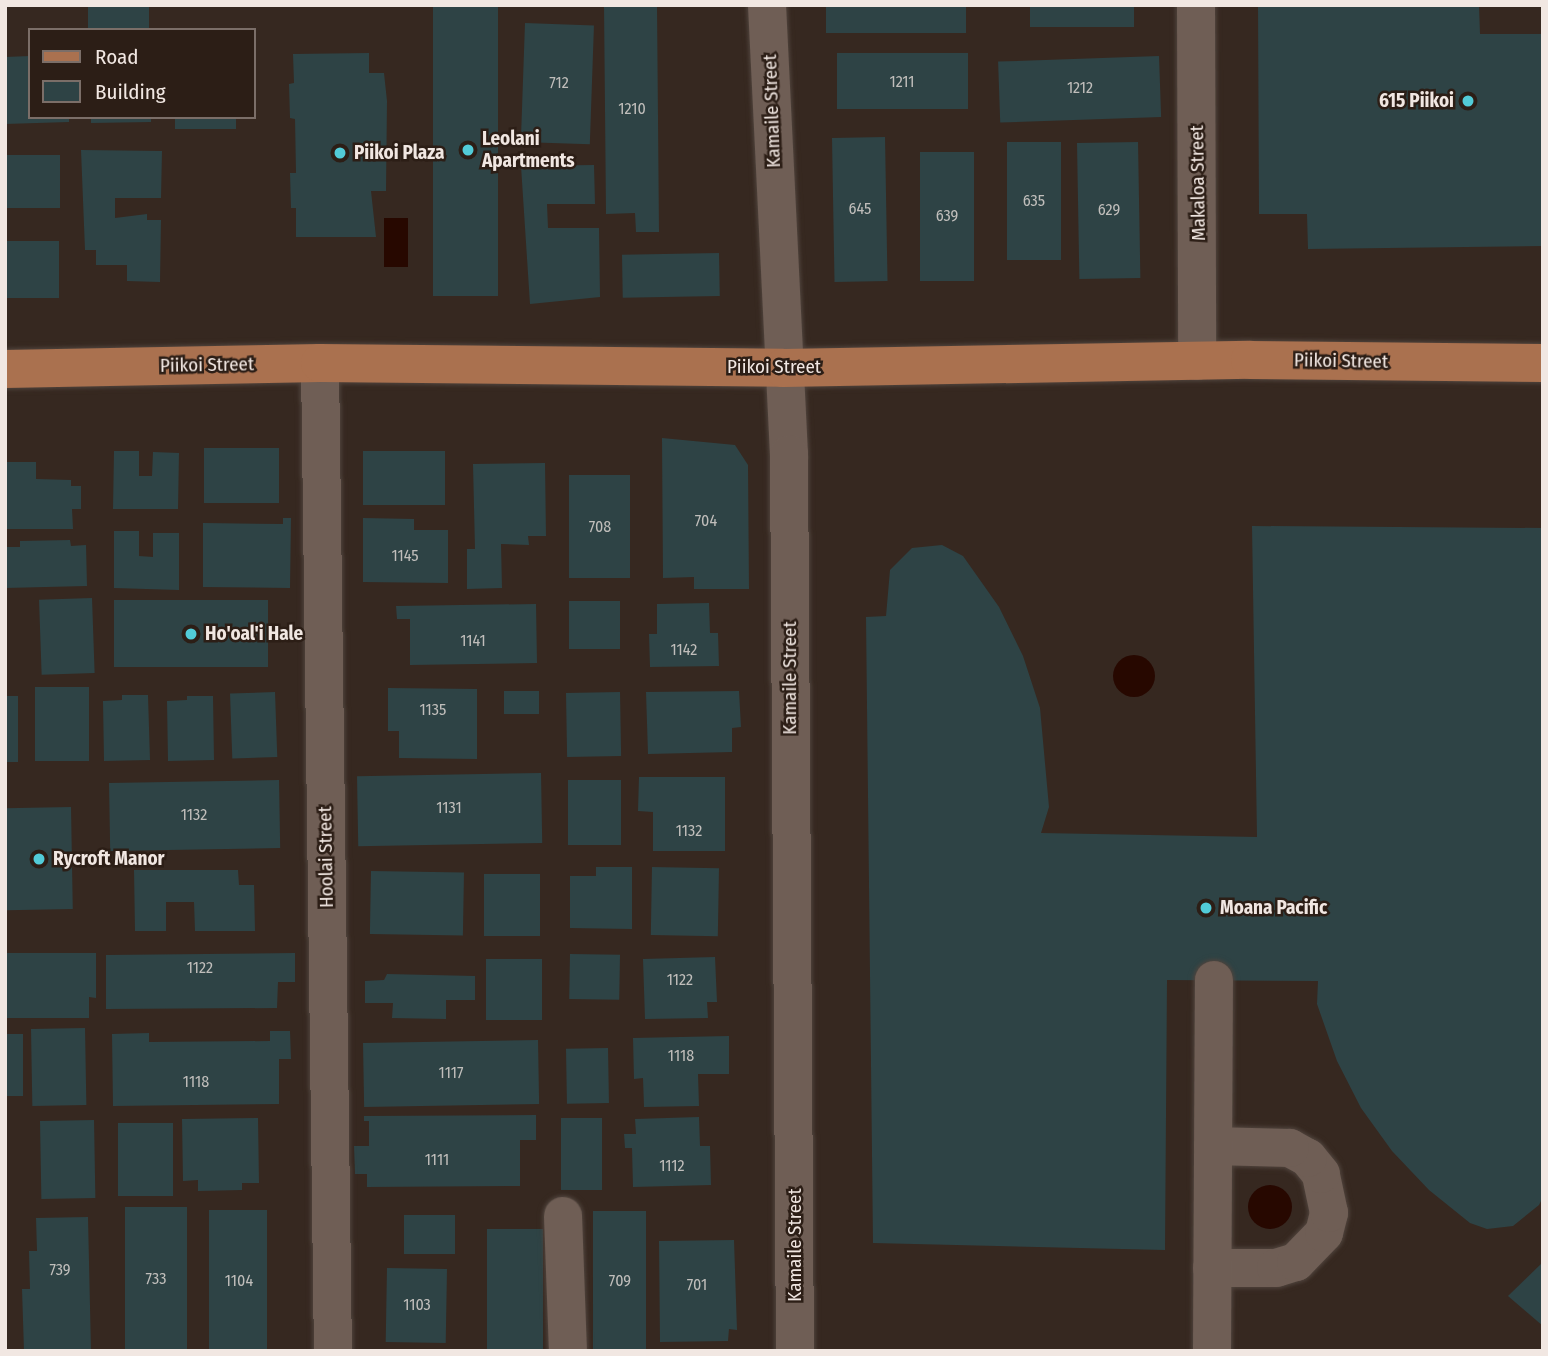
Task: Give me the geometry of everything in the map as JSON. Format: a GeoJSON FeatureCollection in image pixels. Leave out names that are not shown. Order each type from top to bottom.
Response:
{"type":"FeatureCollection","features":[{"type":"Feature","properties":{"kind":"main road","name":"Piikoi Street"},"geometry":{"type":"LineString","coordinates":[[5,369],[320,363],[783,368],[1198,361],[1543,363]]}},
{"type":"Feature","properties":{"kind":"street","name":"Kamaile Street"},"geometry":{"type":"LineString","coordinates":[[767,5],[789,468],[796,1351]]}},
{"type":"Feature","properties":{"kind":"street","name":"Makaloa Street"},"geometry":{"type":"LineString","coordinates":[[1196,5],[1198,361]]}},
{"type":"Feature","properties":{"kind":"street","name":"Hoolai Street"},"geometry":{"type":"LineString","coordinates":[[320,363],[333,1351]]}},
{"type":"Feature","properties":{"kind":"street"},"geometry":{"type":"LineString","coordinates":[[1212,1351],[1214,980]]}},
{"type":"Feature","properties":{"kind":"street"},"geometry":{"type":"LineString","coordinates":[[1212,1268],[1276,1268],[1296,1262],[1324,1233],[1329,1213],[1321,1174],[1308,1158],[1290,1148],[1213,1146]]}},
{"type":"Feature","properties":{"kind":"street"},"geometry":{"type":"LineString","coordinates":[[563,1216],[568,1351]]}},
{"type":"Feature","properties":{"kind":"shaded area"},"geometry":{"type":"Polygon","coordinates":[[[384,218],[408,218],[408,267],[384,267],[384,218]]]}},
{"type":"Feature","properties":{"kind":"shaded area"},"geometry":{"type":"Polygon","coordinates":[[[1134,655],[1149,661],[1155,676],[1149,691],[1134,697],[1119,691],[1113,676],[1119,661],[1134,655]]]}},
{"type":"Feature","properties":{"kind":"shaded area"},"geometry":{"type":"Polygon","coordinates":[[[1270,1185],[1285,1192],[1292,1207],[1285,1222],[1270,1229],[1255,1222],[1248,1207],[1255,1192],[1270,1185]]]}},
{"type":"Feature","properties":{"kind":"building"},"geometry":{"type":"Polygon","coordinates":[[[88,5],[149,5],[149,28],[88,28],[88,5]]]}},
{"type":"Feature","properties":{"kind":"building","name":"Leolani Apartments"},"geometry":{"type":"Polygon","coordinates":[[[433,5],[498,5],[498,296],[433,296],[433,5]]]}},
{"type":"Feature","properties":{"kind":"building"},"geometry":{"type":"Polygon","coordinates":[[[604,5],[657,5],[659,232],[636,232],[635,213],[606,214],[604,5]]]}},
{"type":"Feature","properties":{"kind":"building"},"geometry":{"type":"Polygon","coordinates":[[[826,5],[966,5],[966,33],[826,33],[826,5]]]}},
{"type":"Feature","properties":{"kind":"building"},"geometry":{"type":"Polygon","coordinates":[[[1030,5],[1134,5],[1134,27],[1030,27],[1030,5]]]}},
{"type":"Feature","properties":{"kind":"building"},"geometry":{"type":"Polygon","coordinates":[[[1258,5],[1479,5],[1480,34],[1543,34],[1543,246],[1308,249],[1307,214],[1259,214],[1258,5]]]}},
{"type":"Feature","properties":{"kind":"building"},"geometry":{"type":"Polygon","coordinates":[[[525,23],[594,25],[590,144],[521,142],[525,23]]]}},
{"type":"Feature","properties":{"kind":"building","name":"Piikoi Plaza"},"geometry":{"type":"Polygon","coordinates":[[[369,53],[369,73],[384,73],[387,101],[386,191],[371,191],[376,237],[296,237],[296,208],[291,208],[290,173],[296,173],[295,119],[290,118],[289,84],[294,83],[293,54],[369,53]]]}},
{"type":"Feature","properties":{"kind":"building"},"geometry":{"type":"Polygon","coordinates":[[[837,53],[968,53],[968,109],[837,109],[837,53]]]}},
{"type":"Feature","properties":{"kind":"building"},"geometry":{"type":"Polygon","coordinates":[[[28,56],[28,119],[69,119],[69,122],[5,124],[5,57],[28,56]]]}},
{"type":"Feature","properties":{"kind":"building"},"geometry":{"type":"Polygon","coordinates":[[[1159,56],[1161,117],[1000,123],[998,62],[1159,56]]]}},
{"type":"Feature","properties":{"kind":"building"},"geometry":{"type":"Polygon","coordinates":[[[91,119],[151,119],[151,122],[91,123],[91,119]]]}},
{"type":"Feature","properties":{"kind":"building"},"geometry":{"type":"Polygon","coordinates":[[[175,119],[236,119],[236,129],[175,129],[175,119]]]}},
{"type":"Feature","properties":{"kind":"building"},"geometry":{"type":"Polygon","coordinates":[[[885,137],[888,281],[835,282],[832,138],[885,137]]]}},
{"type":"Feature","properties":{"kind":"building"},"geometry":{"type":"Polygon","coordinates":[[[1007,142],[1061,142],[1061,260],[1007,260],[1007,142]]]}},
{"type":"Feature","properties":{"kind":"building"},"geometry":{"type":"Polygon","coordinates":[[[1138,142],[1140,278],[1079,279],[1077,143],[1138,142]]]}},
{"type":"Feature","properties":{"kind":"building"},"geometry":{"type":"Polygon","coordinates":[[[81,150],[162,151],[161,198],[115,198],[115,218],[147,214],[147,220],[161,220],[160,282],[127,281],[127,265],[96,265],[96,250],[85,250],[81,150]]]}},
{"type":"Feature","properties":{"kind":"building"},"geometry":{"type":"Polygon","coordinates":[[[920,152],[974,152],[974,281],[920,281],[920,152]]]}},
{"type":"Feature","properties":{"kind":"building"},"geometry":{"type":"Polygon","coordinates":[[[5,155],[60,155],[60,208],[5,208],[5,155]]]}},
{"type":"Feature","properties":{"kind":"building"},"geometry":{"type":"Polygon","coordinates":[[[594,165],[595,204],[547,204],[548,228],[599,228],[600,297],[530,304],[521,166],[594,165]]]}},
{"type":"Feature","properties":{"kind":"building"},"geometry":{"type":"Polygon","coordinates":[[[5,241],[59,241],[59,298],[5,298],[5,241]]]}},
{"type":"Feature","properties":{"kind":"building"},"geometry":{"type":"Polygon","coordinates":[[[719,253],[720,296],[623,298],[622,255],[719,253]]]}},
{"type":"Feature","properties":{"kind":"building"},"geometry":{"type":"Polygon","coordinates":[[[662,438],[735,445],[748,465],[749,589],[694,589],[694,577],[663,578],[662,438]]]}},
{"type":"Feature","properties":{"kind":"building"},"geometry":{"type":"Polygon","coordinates":[[[204,448],[279,448],[279,503],[204,503],[204,448]]]}},
{"type":"Feature","properties":{"kind":"building"},"geometry":{"type":"Polygon","coordinates":[[[114,451],[139,451],[139,476],[152,476],[153,452],[179,453],[178,509],[113,509],[114,451]]]}},
{"type":"Feature","properties":{"kind":"building"},"geometry":{"type":"Polygon","coordinates":[[[363,451],[445,451],[445,505],[363,505],[363,451]]]}},
{"type":"Feature","properties":{"kind":"building"},"geometry":{"type":"Polygon","coordinates":[[[5,462],[36,462],[36,479],[71,480],[71,486],[81,486],[81,509],[72,509],[73,529],[6,529],[5,462]]]}},
{"type":"Feature","properties":{"kind":"building"},"geometry":{"type":"Polygon","coordinates":[[[545,463],[546,536],[528,536],[529,545],[501,544],[502,588],[467,589],[467,549],[475,549],[473,464],[545,463]]]}},
{"type":"Feature","properties":{"kind":"building"},"geometry":{"type":"Polygon","coordinates":[[[569,475],[630,475],[630,578],[569,578],[569,475]]]}},
{"type":"Feature","properties":{"kind":"building"},"geometry":{"type":"Polygon","coordinates":[[[283,518],[291,518],[290,588],[203,587],[203,523],[283,524],[283,518]]]}},
{"type":"Feature","properties":{"kind":"building"},"geometry":{"type":"Polygon","coordinates":[[[363,518],[414,519],[414,530],[448,530],[448,583],[363,582],[363,518]]]}},
{"type":"Feature","properties":{"kind":"building","name":"Moana Pacific"},"geometry":{"type":"Polygon","coordinates":[[[1252,526],[1543,528],[1543,1197],[1539,1205],[1513,1226],[1487,1229],[1470,1223],[1429,1190],[1392,1151],[1361,1108],[1337,1061],[1317,1004],[1318,981],[1167,980],[1165,1250],[873,1243],[866,617],[886,616],[890,570],[912,548],[942,545],[963,556],[999,607],[1023,656],[1040,708],[1049,807],[1041,833],[1257,837],[1252,526]]]}},
{"type":"Feature","properties":{"kind":"building"},"geometry":{"type":"Polygon","coordinates":[[[114,531],[139,531],[139,556],[153,557],[153,533],[179,533],[179,590],[114,588],[114,531]]]}},
{"type":"Feature","properties":{"kind":"building"},"geometry":{"type":"Polygon","coordinates":[[[70,540],[71,546],[86,545],[87,586],[5,588],[5,547],[20,547],[20,541],[70,540]]]}},
{"type":"Feature","properties":{"kind":"building"},"geometry":{"type":"Polygon","coordinates":[[[92,598],[95,673],[42,675],[39,600],[92,598]]]}},
{"type":"Feature","properties":{"kind":"building","name":"Ho'oal'i Hale"},"geometry":{"type":"Polygon","coordinates":[[[114,600],[268,600],[268,667],[114,667],[114,600]]]}},
{"type":"Feature","properties":{"kind":"building"},"geometry":{"type":"Polygon","coordinates":[[[569,601],[620,601],[620,649],[569,649],[569,601]]]}},
{"type":"Feature","properties":{"kind":"building"},"geometry":{"type":"Polygon","coordinates":[[[709,603],[710,633],[718,633],[719,666],[650,667],[649,634],[657,634],[657,604],[709,603]]]}},
{"type":"Feature","properties":{"kind":"building"},"geometry":{"type":"Polygon","coordinates":[[[536,604],[537,663],[410,665],[410,619],[397,619],[396,606],[536,604]]]}},
{"type":"Feature","properties":{"kind":"building"},"geometry":{"type":"Polygon","coordinates":[[[35,687],[89,687],[89,761],[35,761],[35,687]]]}},
{"type":"Feature","properties":{"kind":"building"},"geometry":{"type":"Polygon","coordinates":[[[388,688],[477,689],[477,759],[399,758],[399,731],[388,731],[388,688]]]}},
{"type":"Feature","properties":{"kind":"building"},"geometry":{"type":"Polygon","coordinates":[[[504,691],[539,691],[539,714],[504,714],[504,691]]]}},
{"type":"Feature","properties":{"kind":"building"},"geometry":{"type":"Polygon","coordinates":[[[739,691],[741,727],[732,728],[732,752],[648,754],[646,692],[739,691]]]}},
{"type":"Feature","properties":{"kind":"building"},"geometry":{"type":"Polygon","coordinates":[[[275,692],[277,757],[232,759],[230,694],[275,692]]]}},
{"type":"Feature","properties":{"kind":"building"},"geometry":{"type":"Polygon","coordinates":[[[620,692],[621,756],[567,757],[566,693],[620,692]]]}},
{"type":"Feature","properties":{"kind":"building"},"geometry":{"type":"Polygon","coordinates":[[[122,695],[148,695],[150,760],[104,761],[103,701],[122,700],[122,695]]]}},
{"type":"Feature","properties":{"kind":"building"},"geometry":{"type":"Polygon","coordinates":[[[5,696],[18,696],[18,762],[5,762],[5,696]]]}},
{"type":"Feature","properties":{"kind":"building"},"geometry":{"type":"Polygon","coordinates":[[[187,696],[213,696],[214,760],[168,761],[167,701],[187,700],[187,696]]]}},
{"type":"Feature","properties":{"kind":"building"},"geometry":{"type":"Polygon","coordinates":[[[541,773],[542,843],[358,846],[357,776],[541,773]]]}},
{"type":"Feature","properties":{"kind":"building"},"geometry":{"type":"Polygon","coordinates":[[[639,777],[725,777],[725,851],[653,851],[653,812],[638,811],[639,777]]]}},
{"type":"Feature","properties":{"kind":"building"},"geometry":{"type":"Polygon","coordinates":[[[279,780],[280,848],[110,851],[109,783],[279,780]]]}},
{"type":"Feature","properties":{"kind":"building"},"geometry":{"type":"Polygon","coordinates":[[[568,780],[621,780],[621,845],[568,845],[568,780]]]}},
{"type":"Feature","properties":{"kind":"building","name":"Rycroft Manor"},"geometry":{"type":"Polygon","coordinates":[[[71,807],[73,909],[7,910],[5,808],[71,807]]]}},
{"type":"Feature","properties":{"kind":"building"},"geometry":{"type":"Polygon","coordinates":[[[596,867],[632,867],[632,929],[570,928],[570,876],[596,876],[596,867]]]}},
{"type":"Feature","properties":{"kind":"building"},"geometry":{"type":"Polygon","coordinates":[[[652,867],[719,868],[718,936],[651,935],[652,867]]]}},
{"type":"Feature","properties":{"kind":"building"},"geometry":{"type":"Polygon","coordinates":[[[134,870],[238,870],[239,885],[254,885],[255,931],[195,931],[194,902],[166,902],[166,931],[135,931],[134,870]]]}},
{"type":"Feature","properties":{"kind":"building"},"geometry":{"type":"Polygon","coordinates":[[[371,871],[464,873],[463,936],[370,934],[371,871]]]}},
{"type":"Feature","properties":{"kind":"building"},"geometry":{"type":"Polygon","coordinates":[[[484,874],[540,874],[540,936],[484,936],[484,874]]]}},
{"type":"Feature","properties":{"kind":"building"},"geometry":{"type":"Polygon","coordinates":[[[7,953],[96,953],[96,998],[89,997],[89,1018],[7,1018],[7,953]]]}},
{"type":"Feature","properties":{"kind":"building"},"geometry":{"type":"Polygon","coordinates":[[[295,953],[295,982],[278,982],[277,1008],[106,1009],[106,955],[295,953]]]}},
{"type":"Feature","properties":{"kind":"building"},"geometry":{"type":"Polygon","coordinates":[[[570,954],[620,955],[619,1000],[569,999],[570,954]]]}},
{"type":"Feature","properties":{"kind":"building"},"geometry":{"type":"Polygon","coordinates":[[[715,957],[717,1002],[707,1002],[708,1018],[645,1019],[643,959],[715,957]]]}},
{"type":"Feature","properties":{"kind":"building"},"geometry":{"type":"Polygon","coordinates":[[[486,959],[542,959],[542,1020],[486,1020],[486,959]]]}},
{"type":"Feature","properties":{"kind":"building"},"geometry":{"type":"Polygon","coordinates":[[[387,974],[475,976],[475,1000],[446,1000],[446,1019],[392,1018],[393,1003],[365,1003],[365,981],[384,980],[387,974]]]}},
{"type":"Feature","properties":{"kind":"building"},"geometry":{"type":"Polygon","coordinates":[[[85,1028],[86,1105],[32,1106],[31,1029],[85,1028]]]}},
{"type":"Feature","properties":{"kind":"building"},"geometry":{"type":"Polygon","coordinates":[[[270,1031],[290,1031],[291,1059],[279,1059],[279,1104],[113,1106],[112,1034],[149,1033],[149,1042],[270,1041],[270,1031]]]}},
{"type":"Feature","properties":{"kind":"building"},"geometry":{"type":"Polygon","coordinates":[[[5,1034],[23,1034],[23,1096],[5,1096],[5,1034]]]}},
{"type":"Feature","properties":{"kind":"building"},"geometry":{"type":"Polygon","coordinates":[[[729,1036],[729,1074],[698,1074],[699,1106],[644,1107],[643,1078],[634,1079],[633,1038],[729,1036]]]}},
{"type":"Feature","properties":{"kind":"building"},"geometry":{"type":"Polygon","coordinates":[[[538,1040],[539,1104],[364,1107],[363,1043],[538,1040]]]}},
{"type":"Feature","properties":{"kind":"building"},"geometry":{"type":"Polygon","coordinates":[[[608,1048],[609,1103],[567,1104],[566,1049],[608,1048]]]}},
{"type":"Feature","properties":{"kind":"building"},"geometry":{"type":"Polygon","coordinates":[[[536,1115],[536,1140],[520,1140],[520,1186],[367,1187],[367,1174],[355,1174],[354,1146],[369,1146],[369,1121],[364,1121],[364,1116],[536,1115]]]}},
{"type":"Feature","properties":{"kind":"building"},"geometry":{"type":"Polygon","coordinates":[[[699,1117],[700,1146],[710,1146],[711,1185],[633,1187],[632,1148],[625,1148],[624,1134],[636,1134],[635,1119],[699,1117]]]}},
{"type":"Feature","properties":{"kind":"building"},"geometry":{"type":"Polygon","coordinates":[[[258,1118],[259,1183],[242,1183],[242,1190],[198,1191],[198,1180],[183,1181],[182,1119],[258,1118]]]}},
{"type":"Feature","properties":{"kind":"building"},"geometry":{"type":"Polygon","coordinates":[[[561,1118],[602,1118],[602,1190],[561,1190],[561,1118]]]}},
{"type":"Feature","properties":{"kind":"building"},"geometry":{"type":"Polygon","coordinates":[[[94,1120],[95,1198],[41,1199],[40,1121],[94,1120]]]}},
{"type":"Feature","properties":{"kind":"building"},"geometry":{"type":"Polygon","coordinates":[[[118,1123],[173,1123],[173,1196],[118,1196],[118,1123]]]}},
{"type":"Feature","properties":{"kind":"building"},"geometry":{"type":"Polygon","coordinates":[[[125,1207],[187,1207],[187,1351],[125,1351],[125,1207]]]}},
{"type":"Feature","properties":{"kind":"building"},"geometry":{"type":"Polygon","coordinates":[[[209,1210],[267,1210],[267,1351],[209,1351],[209,1210]]]}},
{"type":"Feature","properties":{"kind":"building"},"geometry":{"type":"Polygon","coordinates":[[[593,1211],[646,1211],[646,1351],[593,1351],[593,1211]]]}},
{"type":"Feature","properties":{"kind":"building"},"geometry":{"type":"Polygon","coordinates":[[[404,1215],[455,1215],[455,1254],[404,1254],[404,1215]]]}},
{"type":"Feature","properties":{"kind":"building"},"geometry":{"type":"Polygon","coordinates":[[[88,1217],[91,1351],[24,1351],[22,1289],[30,1289],[29,1251],[37,1251],[36,1218],[88,1217]]]}},
{"type":"Feature","properties":{"kind":"building"},"geometry":{"type":"Polygon","coordinates":[[[487,1229],[543,1229],[543,1351],[487,1351],[487,1229]]]}},
{"type":"Feature","properties":{"kind":"building"},"geometry":{"type":"Polygon","coordinates":[[[734,1240],[737,1330],[729,1329],[728,1341],[660,1342],[659,1241],[734,1240]]]}},
{"type":"Feature","properties":{"kind":"building"},"geometry":{"type":"Polygon","coordinates":[[[1543,1262],[1543,1326],[1508,1296],[1543,1262]]]}},
{"type":"Feature","properties":{"kind":"building"},"geometry":{"type":"Polygon","coordinates":[[[387,1268],[447,1269],[446,1343],[386,1342],[387,1268]]]}},
{"type":"Feature","properties":{"kind":"place","name":"615 Piikoi"},"geometry":{"type":"Point","coordinates":[1468,101]}},
{"type":"Feature","properties":{"kind":"place","name":"Leolani Apartments"},"geometry":{"type":"Point","coordinates":[468,150]}},
{"type":"Feature","properties":{"kind":"place","name":"Piikoi Plaza"},"geometry":{"type":"Point","coordinates":[340,153]}},
{"type":"Feature","properties":{"kind":"place","name":"Ho'oal'i Hale"},"geometry":{"type":"Point","coordinates":[191,634]}},
{"type":"Feature","properties":{"kind":"place","name":"Rycroft Manor"},"geometry":{"type":"Point","coordinates":[39,859]}},
{"type":"Feature","properties":{"kind":"place","name":"Moana Pacific"},"geometry":{"type":"Point","coordinates":[1206,908]}}]}
